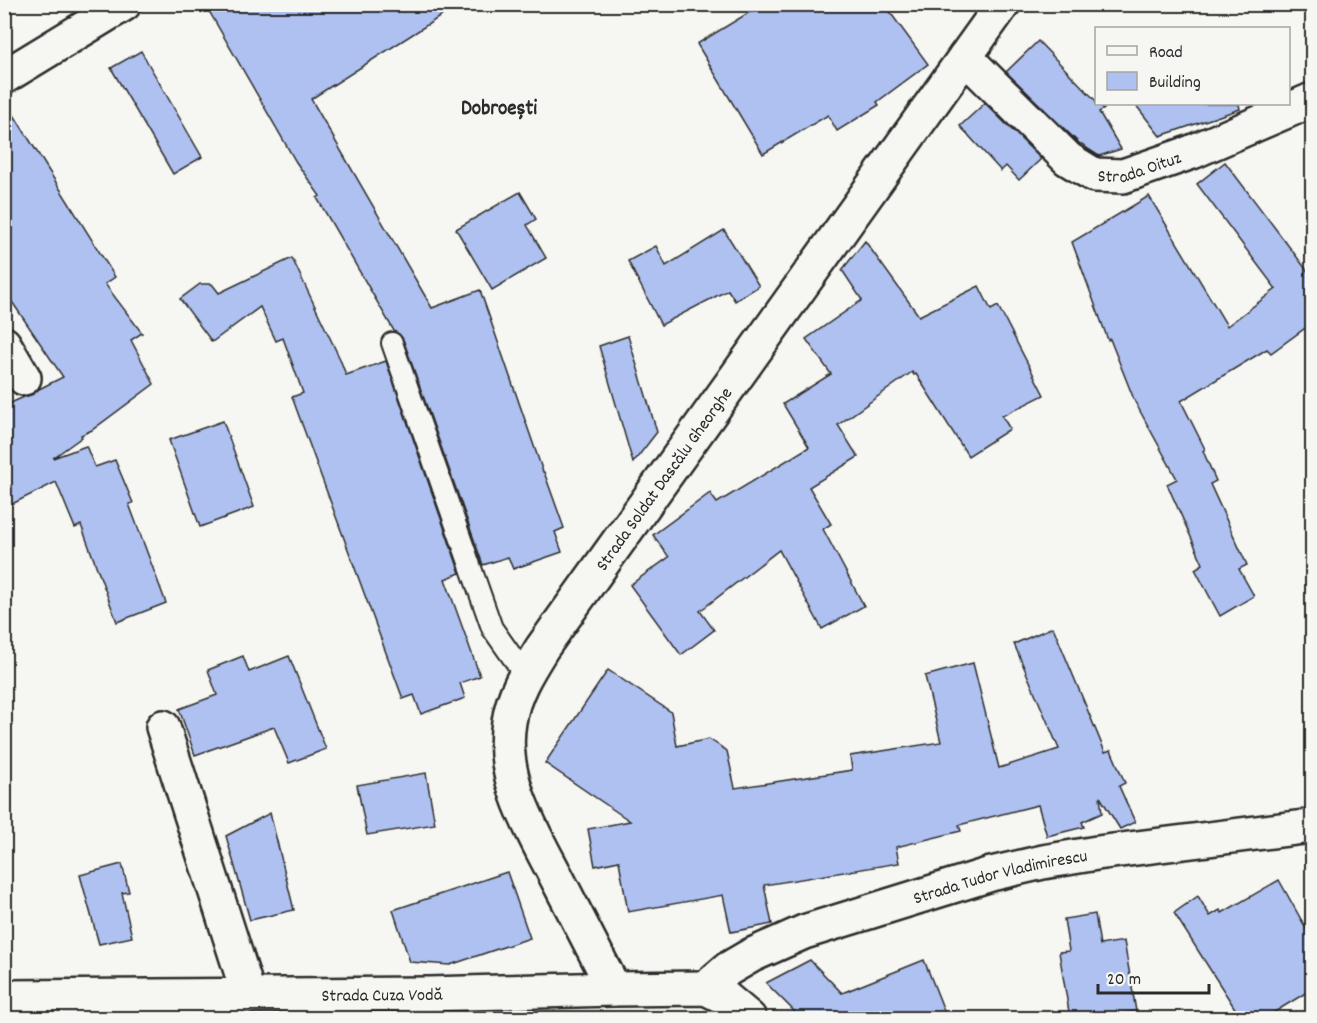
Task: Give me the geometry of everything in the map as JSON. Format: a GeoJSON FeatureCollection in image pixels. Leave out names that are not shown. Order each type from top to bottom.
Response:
{"type":"FeatureCollection","features":[{"type":"Feature","properties":{"kind":"street"},"geometry":{"type":"LineString","coordinates":[[4,77],[123,4]]}},
{"type":"Feature","properties":{"kind":"street","name":"Strada Soldat Dascălu Gheorghe"},"geometry":{"type":"LineString","coordinates":[[614,989],[518,801],[508,753],[508,724],[513,700],[525,675],[549,638],[1003,4]]}},
{"type":"Feature","properties":{"kind":"street","name":"Strada Oituz"},"geometry":{"type":"LineString","coordinates":[[965,57],[1068,159],[1094,175],[1123,176],[1192,153],[1312,100]]}},
{"type":"Feature","properties":{"kind":"street"},"geometry":{"type":"LineString","coordinates":[[4,344],[24,378]]}},
{"type":"Feature","properties":{"kind":"street"},"geometry":{"type":"LineString","coordinates":[[163,727],[249,996]]}},
{"type":"Feature","properties":{"kind":"street","name":"Strada Tudor Vladimirescu"},"geometry":{"type":"LineString","coordinates":[[706,988],[728,969],[752,955],[804,932],[990,874],[1097,853],[1312,826]]}},
{"type":"Feature","properties":{"kind":"street"},"geometry":{"type":"LineString","coordinates":[[706,988],[724,997],[749,1018]]}},
{"type":"Feature","properties":{"kind":"street","name":"Strada Cuza Vodă"},"geometry":{"type":"LineString","coordinates":[[4,997],[249,996],[433,1006],[614,989],[706,988]]}},
{"type":"Feature","properties":{"kind":"lane"},"geometry":{"type":"LineString","coordinates":[[392,344],[492,628],[525,675]]}},
{"type":"Feature","properties":{"kind":"building"},"geometry":{"type":"Polygon","coordinates":[[[205,4],[460,4],[311,99],[432,308],[480,290],[564,528],[555,532],[562,552],[513,569],[508,557],[483,565],[403,339],[394,331],[317,198],[320,196],[296,162],[205,4]]]}},
{"type":"Feature","properties":{"kind":"building"},"geometry":{"type":"Polygon","coordinates":[[[763,4],[884,4],[928,64],[877,102],[879,105],[837,131],[828,115],[763,154],[697,44],[763,4]]]}},
{"type":"Feature","properties":{"kind":"building"},"geometry":{"type":"Polygon","coordinates":[[[1038,41],[1095,100],[1095,105],[1100,105],[1104,109],[1099,112],[1121,149],[1099,156],[1080,144],[1006,72],[1038,41]]]}},
{"type":"Feature","properties":{"kind":"building"},"geometry":{"type":"Polygon","coordinates":[[[141,51],[202,157],[173,174],[111,68],[141,51]]]}},
{"type":"Feature","properties":{"kind":"building"},"geometry":{"type":"Polygon","coordinates":[[[4,99],[115,277],[105,284],[142,333],[131,340],[154,384],[92,430],[81,435],[82,437],[53,458],[86,446],[95,467],[115,460],[133,503],[129,504],[166,603],[117,622],[81,525],[75,528],[56,482],[4,508],[4,406],[33,394],[63,377],[4,290],[4,99]]]}},
{"type":"Feature","properties":{"kind":"building"},"geometry":{"type":"Polygon","coordinates":[[[985,103],[1041,159],[1019,180],[1006,166],[1001,171],[960,126],[985,103]]]}},
{"type":"Feature","properties":{"kind":"building"},"geometry":{"type":"Polygon","coordinates":[[[1136,105],[1239,105],[1240,109],[1160,136],[1136,105]]]}},
{"type":"Feature","properties":{"kind":"building"},"geometry":{"type":"Polygon","coordinates":[[[1225,162],[1312,277],[1312,323],[1271,353],[1267,349],[1181,401],[1205,449],[1203,451],[1216,481],[1210,484],[1247,565],[1239,569],[1254,596],[1220,616],[1195,569],[1203,564],[1167,484],[1177,479],[1135,402],[1110,339],[1108,340],[1072,242],[1149,196],[1227,326],[1276,289],[1197,184],[1225,162]]]}},
{"type":"Feature","properties":{"kind":"building"},"geometry":{"type":"Polygon","coordinates":[[[520,192],[536,219],[527,225],[546,258],[492,290],[456,229],[520,192]]]}},
{"type":"Feature","properties":{"kind":"building"},"geometry":{"type":"Polygon","coordinates":[[[724,230],[759,286],[735,301],[728,290],[661,325],[628,261],[656,246],[666,266],[724,230]]]}},
{"type":"Feature","properties":{"kind":"building"},"geometry":{"type":"Polygon","coordinates":[[[865,241],[919,316],[979,286],[991,310],[998,306],[1044,395],[1002,416],[1010,429],[968,456],[916,374],[912,372],[838,425],[858,457],[809,487],[831,524],[823,529],[864,606],[822,629],[779,550],[700,611],[714,630],[681,655],[630,585],[669,557],[653,535],[710,493],[717,503],[809,447],[783,404],[831,374],[806,339],[862,300],[842,270],[865,241]]]}},
{"type":"Feature","properties":{"kind":"building"},"geometry":{"type":"Polygon","coordinates":[[[292,258],[346,375],[386,361],[460,573],[445,579],[480,676],[460,683],[465,698],[421,714],[414,695],[403,699],[292,397],[303,393],[283,338],[276,341],[260,307],[212,342],[180,299],[200,284],[212,284],[219,293],[292,258]]]}},
{"type":"Feature","properties":{"kind":"building"},"geometry":{"type":"Polygon","coordinates":[[[628,336],[657,432],[633,463],[599,346],[628,336]]]}},
{"type":"Feature","properties":{"kind":"building"},"geometry":{"type":"Polygon","coordinates":[[[223,421],[254,507],[200,527],[169,440],[223,421]]]}},
{"type":"Feature","properties":{"kind":"building"},"geometry":{"type":"Polygon","coordinates":[[[1053,627],[1105,752],[1111,750],[1125,783],[1119,786],[1135,822],[1120,829],[1100,797],[1102,813],[1082,822],[1084,827],[1047,836],[1038,805],[959,825],[961,831],[896,847],[899,863],[764,885],[772,924],[731,932],[723,895],[628,912],[619,861],[595,866],[588,829],[630,821],[545,763],[608,670],[671,712],[677,746],[709,739],[727,751],[735,788],[852,770],[850,756],[941,742],[925,676],[973,663],[999,768],[1059,749],[1014,644],[1053,627]]]}},
{"type":"Feature","properties":{"kind":"building"},"geometry":{"type":"Polygon","coordinates":[[[243,656],[249,672],[289,656],[326,749],[289,763],[274,727],[195,755],[179,709],[217,695],[208,670],[243,656]]]}},
{"type":"Feature","properties":{"kind":"building"},"geometry":{"type":"Polygon","coordinates":[[[426,773],[435,824],[367,835],[357,785],[426,773]]]}},
{"type":"Feature","properties":{"kind":"building"},"geometry":{"type":"Polygon","coordinates":[[[270,813],[294,910],[250,920],[226,836],[270,813]]]}},
{"type":"Feature","properties":{"kind":"building"},"geometry":{"type":"Polygon","coordinates":[[[122,864],[129,892],[122,893],[132,937],[99,944],[80,875],[122,864]]]}},
{"type":"Feature","properties":{"kind":"building"},"geometry":{"type":"Polygon","coordinates":[[[507,872],[530,938],[450,965],[410,962],[393,910],[507,872]]]}},
{"type":"Feature","properties":{"kind":"building"},"geometry":{"type":"Polygon","coordinates":[[[1279,880],[1312,939],[1312,989],[1265,1018],[1241,1018],[1174,913],[1198,896],[1210,916],[1220,910],[1222,913],[1279,880]]]}},
{"type":"Feature","properties":{"kind":"building"},"geometry":{"type":"Polygon","coordinates":[[[1095,914],[1100,945],[1124,941],[1136,1011],[1113,1015],[1113,1018],[1070,1018],[1059,952],[1069,951],[1064,919],[1095,914]]]}},
{"type":"Feature","properties":{"kind":"building"},"geometry":{"type":"Polygon","coordinates":[[[810,960],[842,993],[924,960],[947,1018],[783,1018],[795,1012],[766,983],[810,960]]]}},
{"type":"Feature","properties":{"kind":"district","name":"Dobroești"},"geometry":{"type":"Point","coordinates":[499,107]}}]}
